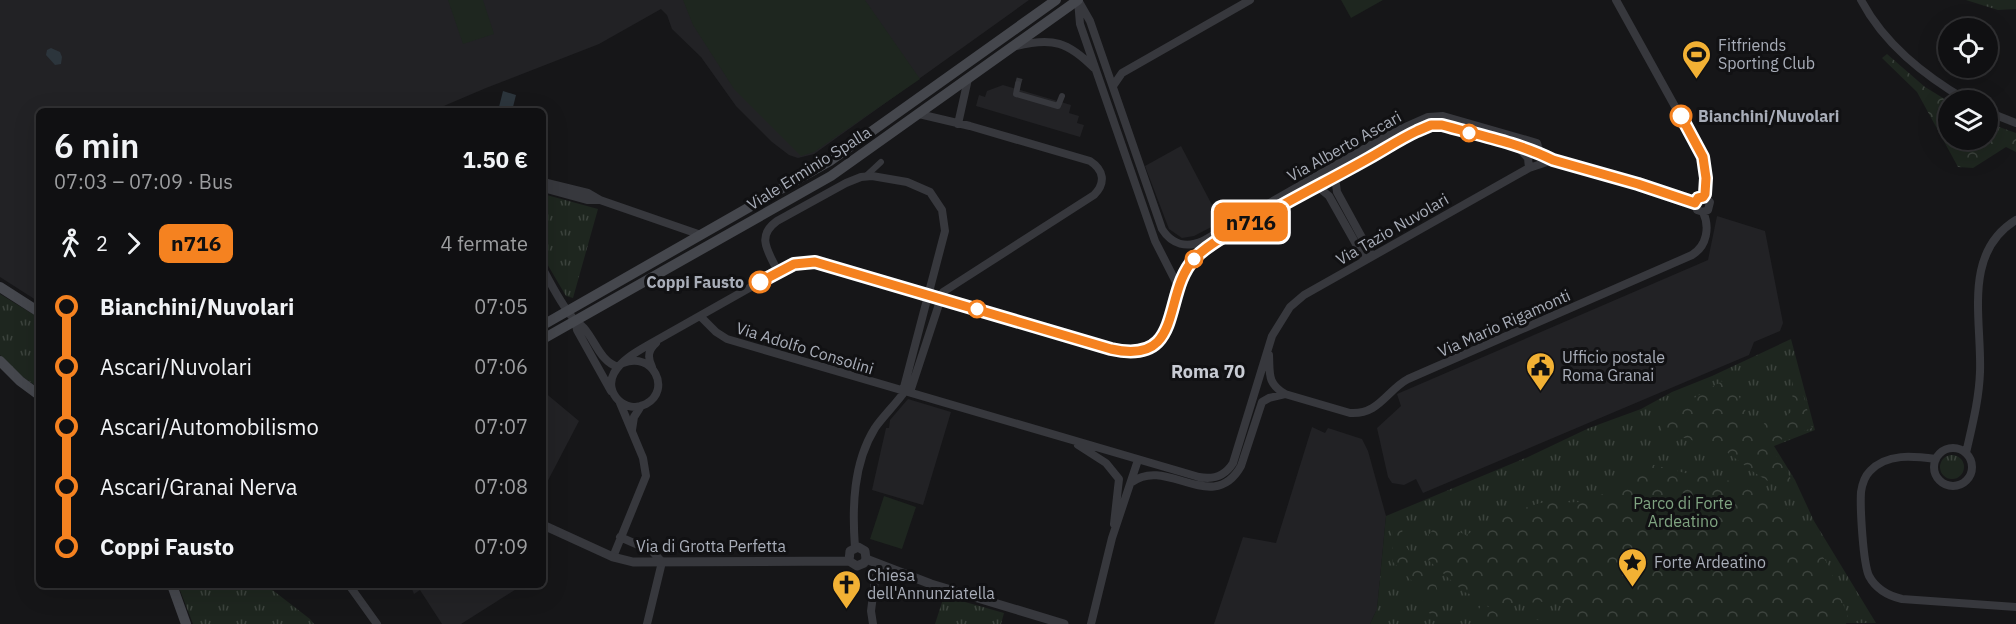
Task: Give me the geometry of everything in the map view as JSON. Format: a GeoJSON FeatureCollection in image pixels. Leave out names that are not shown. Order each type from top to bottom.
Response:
{"type":"FeatureCollection","features":[{"type":"Feature","properties":{"kind":"main road","name":"Viale Erminio Spalla"},"geometry":{"type":"LineString","coordinates":[[546,323],[706,233],[844,151],[1056,0]]}},
{"type":"Feature","properties":{"kind":"main road","name":"Viale Erminio Spalla"},"geometry":{"type":"LineString","coordinates":[[546,337],[831,176],[1078,0]]}},
{"type":"Feature","properties":{"kind":"main road"},"geometry":{"type":"LineString","coordinates":[[0,287],[36,310]]}},
{"type":"Feature","properties":{"kind":"main road"},"geometry":{"type":"LineString","coordinates":[[2,367],[36,393]]}},
{"type":"Feature","properties":{"kind":"main road"},"geometry":{"type":"LineString","coordinates":[[173,588],[186,624]]}},
{"type":"Feature","properties":{"kind":"street"},"geometry":{"type":"LineString","coordinates":[[1078,0],[1080,24],[1145,211],[1158,246],[1179,288]]}},
{"type":"Feature","properties":{"kind":"street"},"geometry":{"type":"LineString","coordinates":[[1078,0],[1090,21],[1155,208],[1145,211]]}},
{"type":"Feature","properties":{"kind":"street"},"geometry":{"type":"LineString","coordinates":[[1113,86],[1122,73],[1250,0]]}},
{"type":"Feature","properties":{"kind":"street"},"geometry":{"type":"LineString","coordinates":[[1616,0],[1703,157],[1706,178],[1703,197]]}},
{"type":"Feature","properties":{"kind":"street"},"geometry":{"type":"LineString","coordinates":[[1861,0],[1877,27],[1895,46],[1930,76],[1951,90]]}},
{"type":"Feature","properties":{"kind":"street"},"geometry":{"type":"LineString","coordinates":[[1015,46],[1041,41],[1062,44],[1074,50],[1096,70]]}},
{"type":"Feature","properties":{"kind":"street"},"geometry":{"type":"LineString","coordinates":[[958,124],[968,79]]}},
{"type":"Feature","properties":{"kind":"street"},"geometry":{"type":"LineString","coordinates":[[1018,84],[1013,93],[1061,107],[1062,96]]}},
{"type":"Feature","properties":{"kind":"street"},"geometry":{"type":"LineString","coordinates":[[849,561],[849,554],[855,548],[856,481],[860,466],[876,427],[906,391],[939,297],[945,290],[1097,192],[1102,180],[1099,168],[1090,161],[919,114]]}},
{"type":"Feature","properties":{"kind":"street","name":"Via Alberto Ascari"},"geometry":{"type":"LineString","coordinates":[[620,365],[643,348],[797,262],[815,262],[1111,349],[1133,352],[1147,349],[1162,338],[1169,325],[1185,272],[1197,256],[1260,213],[1274,199],[1372,144],[1428,117],[1441,116],[1518,147]]}},
{"type":"Feature","properties":{"kind":"street"},"geometry":{"type":"LineString","coordinates":[[1998,116],[2016,123]]}},
{"type":"Feature","properties":{"kind":"street","name":"Via Alberto Ascari"},"geometry":{"type":"LineString","coordinates":[[1155,208],[1165,233],[1179,244],[1194,244],[1335,177],[1397,141],[1438,124],[1462,126],[1537,143],[1540,154]]}},
{"type":"Feature","properties":{"kind":"street"},"geometry":{"type":"LineString","coordinates":[[1372,144],[1377,154]]}},
{"type":"Feature","properties":{"kind":"street"},"geometry":{"type":"LineString","coordinates":[[1518,147],[1553,160],[1695,203]]}},
{"type":"Feature","properties":{"kind":"street"},"geometry":{"type":"LineString","coordinates":[[1518,147],[1528,158],[1529,168]]}},
{"type":"Feature","properties":{"kind":"street","name":"Via Tazio Nuvolari"},"geometry":{"type":"LineString","coordinates":[[1154,473],[1203,487],[1216,486],[1235,475],[1241,466],[1269,347],[1276,327],[1294,303],[1529,168],[1553,160]]}},
{"type":"Feature","properties":{"kind":"street"},"geometry":{"type":"LineString","coordinates":[[778,272],[765,243],[769,227],[846,183],[866,176],[881,162]]}},
{"type":"Feature","properties":{"kind":"street"},"geometry":{"type":"LineString","coordinates":[[1132,172],[1141,169]]}},
{"type":"Feature","properties":{"kind":"street"},"geometry":{"type":"LineString","coordinates":[[866,176],[895,179],[924,188],[938,201],[945,224],[945,234],[928,294],[906,391]]}},
{"type":"Feature","properties":{"kind":"street"},"geometry":{"type":"LineString","coordinates":[[1335,177],[1337,192],[1369,258]]}},
{"type":"Feature","properties":{"kind":"street"},"geometry":{"type":"LineString","coordinates":[[546,183],[588,193],[600,200],[706,233],[717,241]]}},
{"type":"Feature","properties":{"kind":"street"},"geometry":{"type":"LineString","coordinates":[[1317,186],[1329,196],[1369,258]]}},
{"type":"Feature","properties":{"kind":"street"},"geometry":{"type":"LineString","coordinates":[[546,189],[587,200],[600,200]]}},
{"type":"Feature","properties":{"kind":"street"},"geometry":{"type":"LineString","coordinates":[[1703,197],[1708,199],[1710,205],[1708,210],[1703,212],[1697,210],[1695,203],[1698,198],[1703,197]]}},
{"type":"Feature","properties":{"kind":"street","name":"Via Mario Rigamonti"},"geometry":{"type":"LineString","coordinates":[[1285,394],[1350,413],[1372,410],[1408,379],[1692,255],[1700,250],[1706,236],[1706,218],[1703,212]]}},
{"type":"Feature","properties":{"kind":"street"},"geometry":{"type":"LineString","coordinates":[[1966,453],[1977,403],[1979,277],[1982,262],[1993,242],[2016,220]]}},
{"type":"Feature","properties":{"kind":"street"},"geometry":{"type":"LineString","coordinates":[[546,274],[568,311],[586,331],[606,361],[620,365],[639,360],[653,368]]}},
{"type":"Feature","properties":{"kind":"street","name":"Via Adolfo Consolini"},"geometry":{"type":"LineString","coordinates":[[700,316],[716,332],[728,339],[906,391]]}},
{"type":"Feature","properties":{"kind":"street"},"geometry":{"type":"LineString","coordinates":[[575,321],[579,334],[619,401],[643,459],[646,476],[613,556]]}},
{"type":"Feature","properties":{"kind":"street"},"geometry":{"type":"LineString","coordinates":[[632,431],[634,417],[641,406],[650,401],[657,390],[658,378],[649,359],[650,350],[669,333]]}},
{"type":"Feature","properties":{"kind":"street","name":"Via Tazio Nuvolari"},"geometry":{"type":"LineString","coordinates":[[1269,347],[1270,379],[1276,389],[1285,394]]}},
{"type":"Feature","properties":{"kind":"street"},"geometry":{"type":"LineString","coordinates":[[612,392],[612,379],[620,365]]}},
{"type":"Feature","properties":{"kind":"street","name":"Via Tazio Nuvolari"},"geometry":{"type":"LineString","coordinates":[[906,391],[1205,478],[1214,478],[1226,472],[1235,459],[1253,413]]}},
{"type":"Feature","properties":{"kind":"street"},"geometry":{"type":"LineString","coordinates":[[1253,413],[1264,400],[1285,394]]}},
{"type":"Feature","properties":{"kind":"street"},"geometry":{"type":"LineString","coordinates":[[619,401],[629,406],[641,406]]}},
{"type":"Feature","properties":{"kind":"street","name":"Via Tazio Nuvolari"},"geometry":{"type":"LineString","coordinates":[[1073,441],[1106,464],[1119,478],[1112,537]]}},
{"type":"Feature","properties":{"kind":"street"},"geometry":{"type":"LineString","coordinates":[[1950,448],[1959,449],[1966,453],[1971,461],[1971,470],[1964,481],[1956,485],[1947,484],[1940,480],[1934,468],[1936,459],[1941,452],[1950,448]]}},
{"type":"Feature","properties":{"kind":"street"},"geometry":{"type":"LineString","coordinates":[[1936,459],[1915,457],[1892,459],[1880,463],[1866,476],[1861,501],[1865,565],[1870,578],[1880,590],[1902,599],[2016,607]]}},
{"type":"Feature","properties":{"kind":"street"},"geometry":{"type":"LineString","coordinates":[[1091,624],[1112,537],[1138,460]]}},
{"type":"Feature","properties":{"kind":"street"},"geometry":{"type":"LineString","coordinates":[[1132,482],[1140,476],[1173,470]]}},
{"type":"Feature","properties":{"kind":"street","name":"Via di Grotta Perfetta"},"geometry":{"type":"LineString","coordinates":[[546,526],[613,556],[633,562],[849,561],[857,566],[864,563],[866,559]]}},
{"type":"Feature","properties":{"kind":"street"},"geometry":{"type":"LineString","coordinates":[[620,537],[649,550],[662,562],[647,624]]}},
{"type":"Feature","properties":{"kind":"street"},"geometry":{"type":"LineString","coordinates":[[855,548],[863,549],[867,555],[866,559],[931,584],[1064,624]]}},
{"type":"Feature","properties":{"kind":"street"},"geometry":{"type":"LineString","coordinates":[[873,624],[872,603],[877,564]]}},
{"type":"Feature","properties":{"kind":"street"},"geometry":{"type":"LineString","coordinates":[[351,588],[377,624]]}},
{"type":"Feature","properties":{"kind":"shaded area"},"geometry":{"type":"Polygon","coordinates":[[[0,0],[1029,0],[814,154],[798,158],[789,155],[772,142],[736,106],[701,57],[672,29],[667,15],[661,9],[599,44],[439,108],[36,108],[36,300],[0,277],[0,0]]]}},
{"type":"Feature","properties":{"kind":"shaded area"},"geometry":{"type":"Polygon","coordinates":[[[51,48],[60,52],[61,64],[55,65],[46,55],[47,50],[51,48]]]}},
{"type":"Feature","properties":{"kind":"shaded area"},"geometry":{"type":"Polygon","coordinates":[[[1003,85],[1071,105],[1069,113],[1079,116],[1077,123],[1084,125],[1080,137],[976,106],[979,95],[985,97],[987,91],[1003,85]]]}},
{"type":"Feature","properties":{"kind":"shaded area"},"geometry":{"type":"Polygon","coordinates":[[[503,91],[516,95],[513,108],[499,108],[503,91]]]}},
{"type":"Feature","properties":{"kind":"shaded area"},"geometry":{"type":"Polygon","coordinates":[[[1181,146],[1221,222],[1194,236],[1182,238],[1169,229],[1145,166],[1181,146]]]}},
{"type":"Feature","properties":{"kind":"shaded area"},"geometry":{"type":"Polygon","coordinates":[[[1717,216],[1765,231],[1783,323],[1780,331],[1754,342],[1749,355],[1423,493],[1416,479],[1404,485],[1392,483],[1388,477],[1377,428],[1401,406],[1397,394],[1708,260],[1717,216]]]}},
{"type":"Feature","properties":{"kind":"shaded area"},"geometry":{"type":"Polygon","coordinates":[[[546,394],[579,421],[546,484],[546,394]]]}},
{"type":"Feature","properties":{"kind":"shaded area"},"geometry":{"type":"Polygon","coordinates":[[[908,399],[951,412],[923,505],[872,490],[886,428],[889,428],[890,420],[908,399]]]}},
{"type":"Feature","properties":{"kind":"shaded area"},"geometry":{"type":"Polygon","coordinates":[[[1312,427],[1325,433],[1328,428],[1362,439],[1368,451],[1386,516],[1377,609],[1370,624],[1214,624],[1243,537],[1276,543],[1312,427]]]}},
{"type":"Feature","properties":{"kind":"shaded area"},"geometry":{"type":"Polygon","coordinates":[[[411,588],[518,588],[461,624],[442,624],[420,590],[414,594],[411,588]]]}},
{"type":"Feature","properties":{"kind":"green space"},"geometry":{"type":"Polygon","coordinates":[[[448,0],[483,0],[494,34],[463,44],[448,0]]]}},
{"type":"Feature","properties":{"kind":"green space"},"geometry":{"type":"Polygon","coordinates":[[[683,0],[865,0],[920,79],[814,152],[801,156],[734,89],[693,25],[683,0]]]}},
{"type":"Feature","properties":{"kind":"green space"},"geometry":{"type":"Polygon","coordinates":[[[1341,0],[1383,0],[1351,18],[1341,0]]]}},
{"type":"Feature","properties":{"kind":"green space"},"geometry":{"type":"Polygon","coordinates":[[[1966,0],[2016,0],[2016,9],[1998,10],[1966,0]]]}},
{"type":"Feature","properties":{"kind":"green space"},"geometry":{"type":"Polygon","coordinates":[[[1887,54],[1925,87],[1938,95],[1938,130],[1917,92],[1882,58],[1887,54]]]}},
{"type":"Feature","properties":{"kind":"green space"},"geometry":{"type":"Polygon","coordinates":[[[1998,127],[2016,133],[2016,152],[2006,147],[1973,168],[1958,167],[1949,150],[1998,150],[1998,127]]]}},
{"type":"Feature","properties":{"kind":"green space"},"geometry":{"type":"Polygon","coordinates":[[[546,195],[598,209],[573,298],[566,296],[546,262],[546,195]]]}},
{"type":"Feature","properties":{"kind":"green space"},"geometry":{"type":"Polygon","coordinates":[[[0,294],[36,316],[36,386],[20,375],[0,355],[0,294]]]}},
{"type":"Feature","properties":{"kind":"green space","name":"Parco di Forte Ardeatino"},"geometry":{"type":"Polygon","coordinates":[[[1791,339],[1815,430],[1774,446],[1795,480],[1814,521],[1876,623],[1370,624],[1377,609],[1386,516],[1528,457],[1589,428],[1641,409],[1672,392],[1791,339]]]}},
{"type":"Feature","properties":{"kind":"green space"},"geometry":{"type":"Polygon","coordinates":[[[1799,378],[1812,428],[1775,442],[1772,449],[1793,482],[1801,502],[1724,450],[1662,431],[1662,423],[1686,403],[1722,381],[1734,386],[1755,431],[1766,422],[1784,418],[1792,411],[1793,379],[1799,378]]]}},
{"type":"Feature","properties":{"kind":"green space"},"geometry":{"type":"Polygon","coordinates":[[[1952,455],[1957,456],[1963,462],[1963,472],[1957,478],[1952,479],[1947,478],[1941,472],[1940,467],[1941,462],[1947,456],[1952,455]]]}},
{"type":"Feature","properties":{"kind":"green space"},"geometry":{"type":"Polygon","coordinates":[[[1646,463],[1685,473],[1759,486],[1788,509],[1828,564],[1848,617],[1846,624],[1472,624],[1472,619],[1483,603],[1499,615],[1560,623],[1576,606],[1551,601],[1502,605],[1464,592],[1426,558],[1422,542],[1439,523],[1466,535],[1498,517],[1540,503],[1582,502],[1619,488],[1618,476],[1646,463]]]}},
{"type":"Feature","properties":{"kind":"green space"},"geometry":{"type":"Polygon","coordinates":[[[884,496],[916,507],[902,549],[870,539],[884,496]]]}},
{"type":"Feature","properties":{"kind":"green space"},"geometry":{"type":"Polygon","coordinates":[[[1392,525],[1402,526],[1403,542],[1436,585],[1445,618],[1437,620],[1427,611],[1417,586],[1393,562],[1392,525]]]}},
{"type":"Feature","properties":{"kind":"green space"},"geometry":{"type":"Polygon","coordinates":[[[179,588],[270,588],[314,624],[193,624],[179,588]]]}},
{"type":"Feature","properties":{"kind":"green space"},"geometry":{"type":"Polygon","coordinates":[[[944,596],[1004,613],[1001,624],[935,624],[944,596]]]}},
{"type":"Feature","properties":{"kind":"tunnel"},"geometry":{"type":"LineString","coordinates":[[1018,84],[1020,77]]}},
{"type":"Feature","properties":{"kind":"bus line","name":"n716"},"geometry":{"type":"LineString","coordinates":[[760,282],[794,264],[804,261],[821,263],[1111,349],[1128,352],[1140,351],[1159,341],[1167,330],[1180,283],[1189,265],[1200,253],[1262,216],[1417,131],[1431,125],[1442,125],[1695,203],[1705,194],[1705,164],[1681,116]]}},
{"type":"Feature","properties":{"kind":"place","name":"Fitfriends Sporting Club"},"geometry":{"type":"Point","coordinates":[1697,80]}},
{"type":"Feature","properties":{"kind":"place","name":"Bianchini/Nuvolari"},"geometry":{"type":"Point","coordinates":[1681,116]}},
{"type":"Feature","properties":{"kind":"place","name":"Coppi Fausto"},"geometry":{"type":"Point","coordinates":[760,282]}},
{"type":"Feature","properties":{"kind":"place","name":"Ufficio postale Roma Granai"},"geometry":{"type":"Point","coordinates":[1541,392]}},
{"type":"Feature","properties":{"kind":"place","name":"Forte Ardeatino"},"geometry":{"type":"Point","coordinates":[1633,588]}},
{"type":"Feature","properties":{"kind":"place","name":"Chiesa dell'Annunziatella"},"geometry":{"type":"Point","coordinates":[846,610]}},
{"type":"Feature","properties":{"kind":"district","name":"Roma 70"},"geometry":{"type":"Point","coordinates":[1208,372]}}]}
